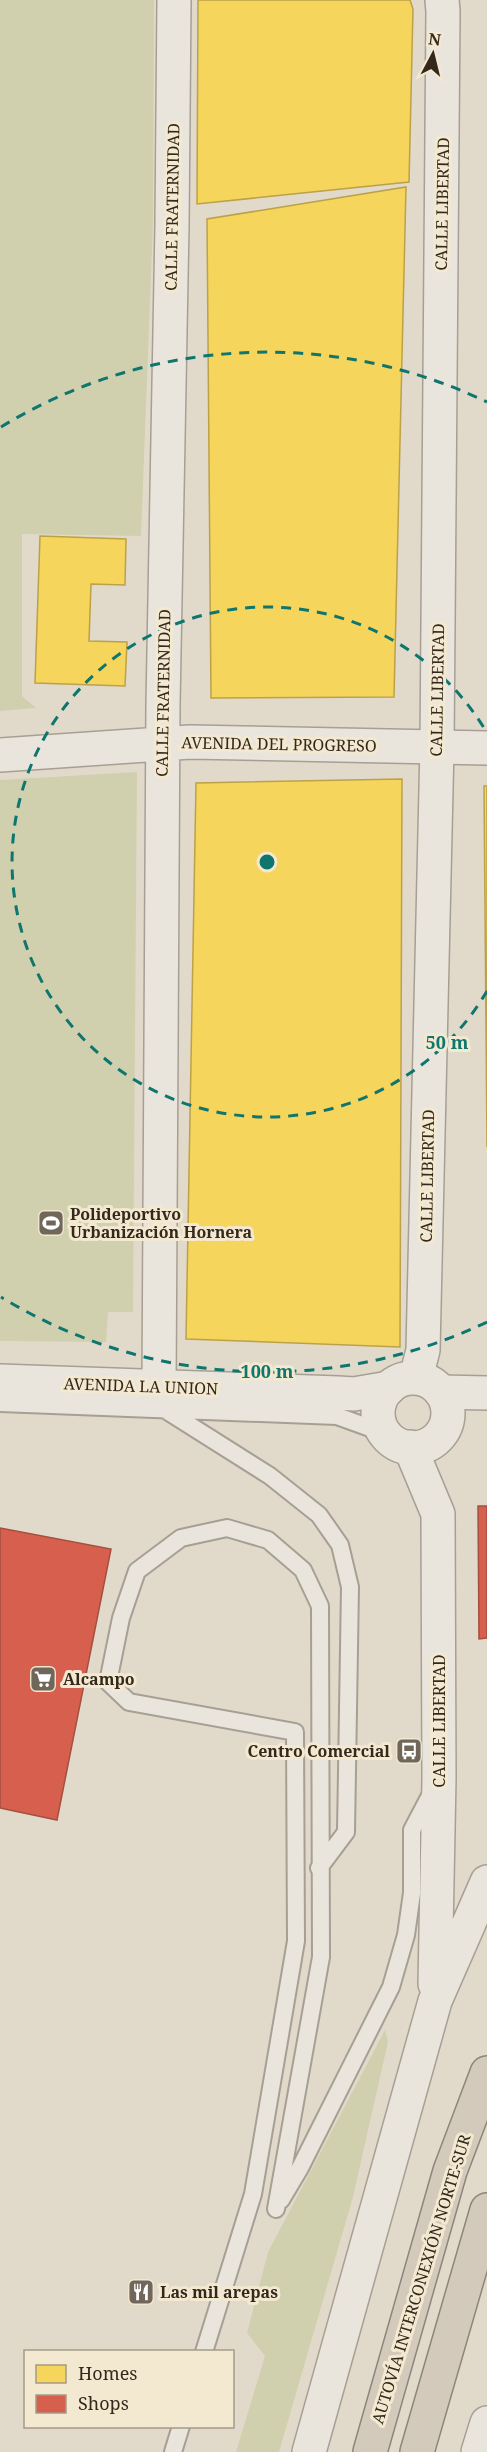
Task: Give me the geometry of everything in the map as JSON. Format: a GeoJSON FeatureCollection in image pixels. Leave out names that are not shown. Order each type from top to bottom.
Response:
{"type":"FeatureCollection","features":[{"type":"Feature","properties":{"kind":"highway","name":"AUTOVÍA INTERCONEXIÓN NORTE-SUR"},"geometry":{"type":"LineString","coordinates":[[370,2452],[450,2171],[487,2073]]}},
{"type":"Feature","properties":{"kind":"highway"},"geometry":{"type":"LineString","coordinates":[[417,2452],[487,2210]]}},
{"type":"Feature","properties":{"kind":"street","name":"CALLE FRATERNIDAD"},"geometry":{"type":"LineString","coordinates":[[161,1398],[163,744],[174,0]]}},
{"type":"Feature","properties":{"kind":"street","name":"CALLE LIBERTAD"},"geometry":{"type":"LineString","coordinates":[[415,1386],[423,1350],[436,746],[442,0]]}},
{"type":"Feature","properties":{"kind":"street","name":"AVENIDA DEL PROGRESO"},"geometry":{"type":"LineString","coordinates":[[0,755],[190,742],[487,748]]}},
{"type":"Feature","properties":{"kind":"street","name":"AVENIDA LA UNION"},"geometry":{"type":"LineString","coordinates":[[0,1381],[161,1398],[354,1394],[415,1386],[487,1393]]}},
{"type":"Feature","properties":{"kind":"street"},"geometry":{"type":"LineString","coordinates":[[415,1386],[448,1408],[444,1431],[436,1440],[426,1446],[397,1440],[378,1411],[380,1401],[415,1386]]}},
{"type":"Feature","properties":{"kind":"street","name":"CALLE LIBERTAD"},"geometry":{"type":"LineString","coordinates":[[397,1440],[438,1514],[439,1778],[435,2001]]}},
{"type":"Feature","properties":{"kind":"street"},"geometry":{"type":"LineString","coordinates":[[309,2452],[435,2001],[487,1882]]}},
{"type":"Feature","properties":{"kind":"street"},"geometry":{"type":"LineString","coordinates":[[478,2452],[487,2422]]}},
{"type":"Feature","properties":{"kind":"lane"},"geometry":{"type":"LineString","coordinates":[[0,1403],[161,1398],[337,1416],[397,1440]]}},
{"type":"Feature","properties":{"kind":"lane"},"geometry":{"type":"LineString","coordinates":[[161,1398],[270,1476],[319,1515],[340,1545],[350,1587],[346,1832],[320,1868]]}},
{"type":"Feature","properties":{"kind":"lane"},"geometry":{"type":"LineString","coordinates":[[205,2350],[253,2194],[296,1941],[295,1732],[129,1702],[108,1682],[120,1618],[137,1571],[181,1538],[227,1528],[268,1540],[303,1570],[320,1606],[321,1957],[276,2209],[300,2168],[391,1987],[406,1935],[412,1893],[412,1830],[439,1778]]}},
{"type":"Feature","properties":{"kind":"lane"},"geometry":{"type":"LineString","coordinates":[[173,2452],[181,2428]]}},
{"type":"Feature","properties":{"kind":"green space"},"geometry":{"type":"Polygon","coordinates":[[[0,0],[154,0],[153,224],[141,536],[22,534],[22,696],[36,708],[0,711],[0,0]]]}},
{"type":"Feature","properties":{"kind":"green space"},"geometry":{"type":"Polygon","coordinates":[[[137,772],[133,1312],[108,1312],[106,1342],[0,1341],[0,780],[137,772]]]}},
{"type":"Feature","properties":{"kind":"green space"},"geometry":{"type":"Polygon","coordinates":[[[385,2030],[388,2042],[353,2197],[279,2452],[236,2452],[265,2356],[247,2333],[268,2252],[385,2030]]]}},
{"type":"Feature","properties":{"kind":"building: Homes"},"geometry":{"type":"Polygon","coordinates":[[[198,0],[410,0],[413,9],[409,182],[197,204],[198,0]]]}},
{"type":"Feature","properties":{"kind":"building: Homes"},"geometry":{"type":"Polygon","coordinates":[[[406,187],[394,697],[211,698],[207,219],[406,187]]]}},
{"type":"Feature","properties":{"kind":"building: Homes"},"geometry":{"type":"Polygon","coordinates":[[[40,536],[126,539],[125,585],[91,584],[89,641],[127,642],[125,686],[35,683],[40,536]]]}},
{"type":"Feature","properties":{"kind":"building: Homes"},"geometry":{"type":"Polygon","coordinates":[[[402,779],[400,1347],[186,1339],[196,783],[402,779]]]}},
{"type":"Feature","properties":{"kind":"building: Homes"},"geometry":{"type":"Polygon","coordinates":[[[484,786],[487,786],[487,1147],[484,786]]]}},
{"type":"Feature","properties":{"kind":"building: Shops"},"geometry":{"type":"Polygon","coordinates":[[[478,1506],[487,1506],[487,1638],[479,1639],[478,1506]]]}},
{"type":"Feature","properties":{"kind":"building: Shops","name":"Alcampo"},"geometry":{"type":"Polygon","coordinates":[[[0,1528],[111,1549],[57,1820],[0,1808],[0,1528]]]}},
{"type":"Feature","properties":{"kind":"place","name":"Polideportivo Urbanización Hornera"},"geometry":{"type":"Point","coordinates":[51,1223]}},
{"type":"Feature","properties":{"kind":"place","name":"Alcampo"},"geometry":{"type":"Point","coordinates":[43,1679]}},
{"type":"Feature","properties":{"kind":"place","name":"Centro Comercial"},"geometry":{"type":"Point","coordinates":[409,1751]}},
{"type":"Feature","properties":{"kind":"place","name":"Las mil arepas"},"geometry":{"type":"Point","coordinates":[141,2292]}}]}
